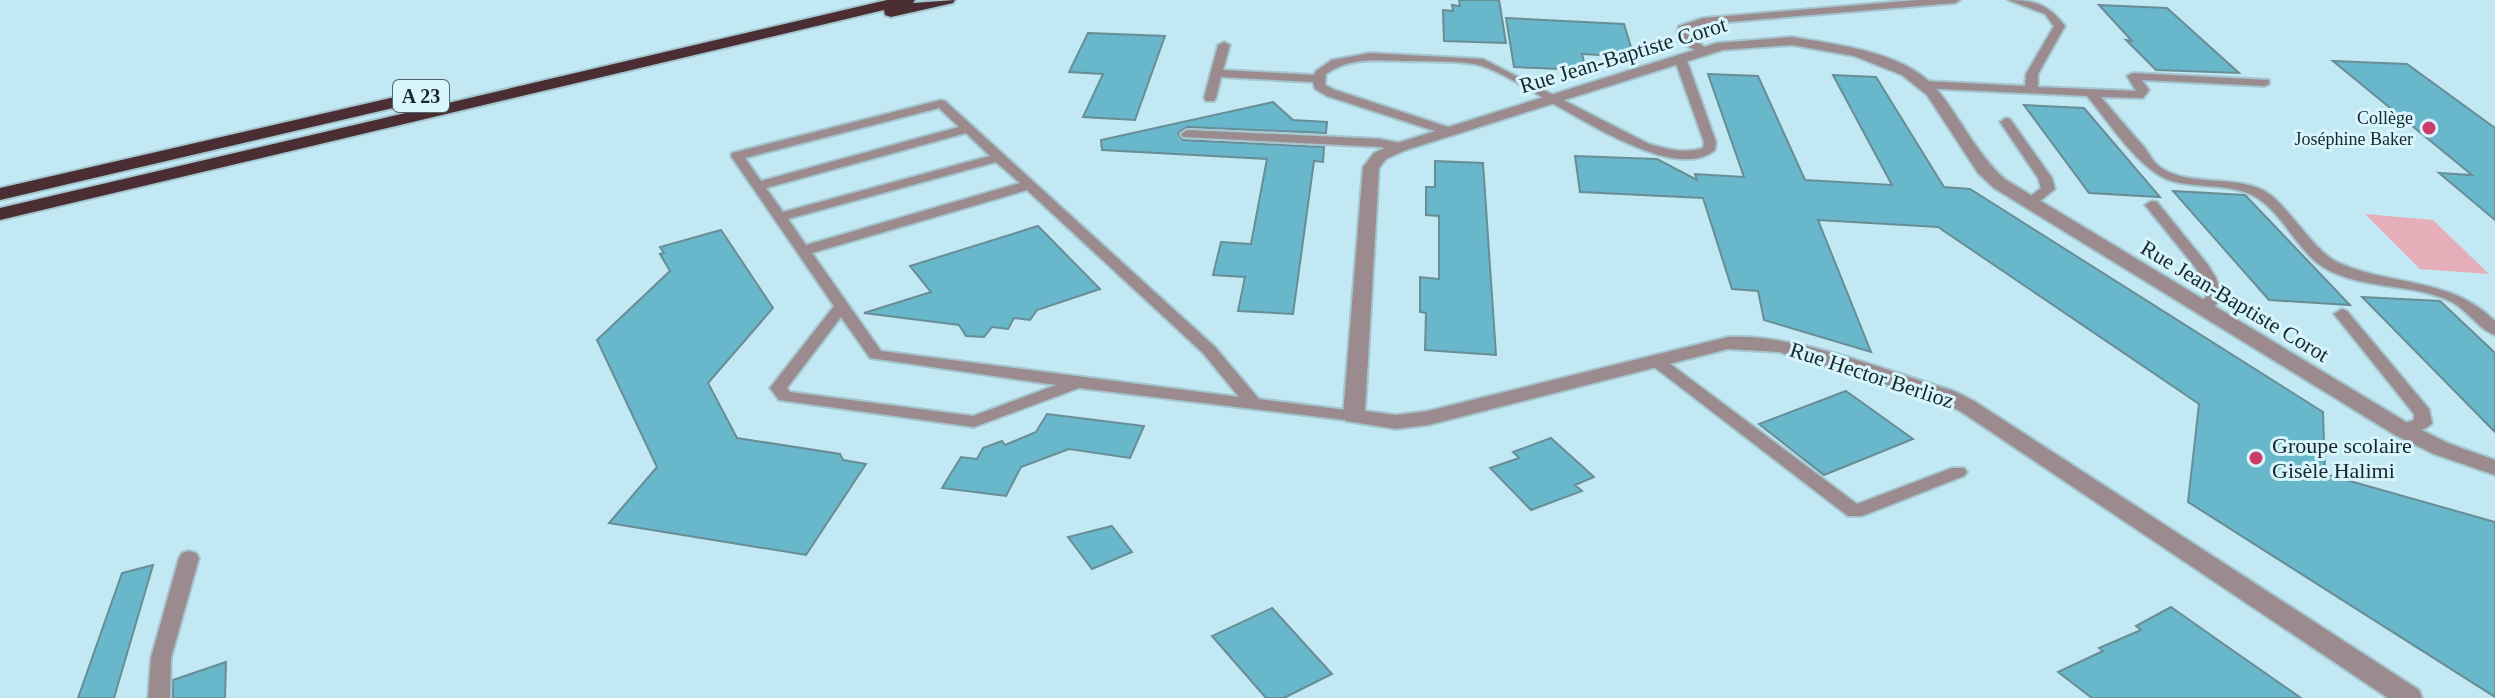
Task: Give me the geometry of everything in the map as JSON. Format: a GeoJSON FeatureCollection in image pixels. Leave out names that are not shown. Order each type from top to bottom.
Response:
{"type":"FeatureCollection","features":[{"type":"Feature","properties":{"kind":"highway"},"geometry":{"type":"LineString","coordinates":[[807,8],[832,0]]}},
{"type":"Feature","properties":{"kind":"highway","name":"A 23"},"geometry":{"type":"LineString","coordinates":[[0,194],[842,0]]}},
{"type":"Feature","properties":{"kind":"highway","name":"A 23"},"geometry":{"type":"LineString","coordinates":[[0,214],[907,0]]}},
{"type":"Feature","properties":{"kind":"highway"},"geometry":{"type":"LineString","coordinates":[[700,48],[824,27],[947,0]]}},
{"type":"Feature","properties":{"kind":"street","name":"Rue Jean-Baptiste Corot"},"geometry":{"type":"LineString","coordinates":[[1354,416],[1371,167],[1380,156],[1447,131],[1680,58],[1754,41],[1817,44],[1883,60],[1924,85],[1984,170],[2030,202],[2403,430],[2442,449],[2495,468]]}},
{"type":"Feature","properties":{"kind":"street","name":"Rue Hector Berlioz"},"geometry":{"type":"LineString","coordinates":[[1354,416],[1396,422],[1428,418],[1728,343],[1762,342],[1956,400],[2409,698]]}},
{"type":"Feature","properties":{"kind":"lane"},"geometry":{"type":"LineString","coordinates":[[1703,51],[1686,41],[1683,28],[1703,21],[1955,0]]}},
{"type":"Feature","properties":{"kind":"lane"},"geometry":{"type":"LineString","coordinates":[[2013,0],[2049,12],[2060,26],[2032,74],[2030,83],[2033,90]]}},
{"type":"Feature","properties":{"kind":"lane"},"geometry":{"type":"LineString","coordinates":[[1210,98],[1224,45]]}},
{"type":"Feature","properties":{"kind":"lane"},"geometry":{"type":"LineString","coordinates":[[1447,131],[1331,93],[1319,86],[1318,79],[1329,65],[1359,57],[1472,60],[1491,65],[1644,147],[1700,154],[1709,150],[1710,142],[1680,58]]}},
{"type":"Feature","properties":{"kind":"lane"},"geometry":{"type":"LineString","coordinates":[[1217,73],[1318,79]]}},
{"type":"Feature","properties":{"kind":"lane"},"geometry":{"type":"LineString","coordinates":[[1924,85],[2139,95],[2143,90],[2133,76],[2265,82]]}},
{"type":"Feature","properties":{"kind":"lane"},"geometry":{"type":"LineString","coordinates":[[2091,93],[2156,170],[2175,178],[2252,190],[2267,199],[2327,263],[2366,279],[2420,288],[2455,298],[2475,310],[2495,330]]}},
{"type":"Feature","properties":{"kind":"lane"},"geometry":{"type":"LineString","coordinates":[[1255,406],[1209,350],[941,104],[737,156],[876,355],[1255,406],[1354,416]]}},
{"type":"Feature","properties":{"kind":"lane"},"geometry":{"type":"LineString","coordinates":[[2006,122],[2045,178],[2048,189],[2030,202]]}},
{"type":"Feature","properties":{"kind":"lane"},"geometry":{"type":"LineString","coordinates":[[757,186],[968,129]]}},
{"type":"Feature","properties":{"kind":"lane"},"geometry":{"type":"LineString","coordinates":[[1187,134],[1380,143],[1400,147]]}},
{"type":"Feature","properties":{"kind":"lane"},"geometry":{"type":"LineString","coordinates":[[779,217],[999,157]]}},
{"type":"Feature","properties":{"kind":"lane"},"geometry":{"type":"LineString","coordinates":[[802,251],[1029,185]]}},
{"type":"Feature","properties":{"kind":"lane"},"geometry":{"type":"LineString","coordinates":[[2152,205],[2209,278],[2214,297],[2202,307]]}},
{"type":"Feature","properties":{"kind":"lane"},"geometry":{"type":"LineString","coordinates":[[841,307],[778,388],[785,396],[974,422],[1077,383]]}},
{"type":"Feature","properties":{"kind":"lane"},"geometry":{"type":"LineString","coordinates":[[2342,314],[2423,413],[2423,423],[2403,430]]}},
{"type":"Feature","properties":{"kind":"lane"},"geometry":{"type":"LineString","coordinates":[[1655,360],[1855,512],[1958,472]]}},
{"type":"Feature","properties":{"kind":"lane"},"geometry":{"type":"LineString","coordinates":[[159,698],[161,658],[189,558]]}},
{"type":"Feature","properties":{"kind":"shaded area"},"geometry":{"type":"Polygon","coordinates":[[[2365,214],[2433,220],[2489,274],[2420,269],[2365,214]]]}},
{"type":"Feature","properties":{"kind":"building"},"geometry":{"type":"Polygon","coordinates":[[[1459,0],[1499,0],[1506,43],[1444,41],[1443,10],[1453,11],[1452,5],[1460,6],[1459,0]]]}},
{"type":"Feature","properties":{"kind":"building"},"geometry":{"type":"Polygon","coordinates":[[[2099,5],[2167,8],[2239,73],[2156,70],[2126,40],[2132,41],[2099,5]]]}},
{"type":"Feature","properties":{"kind":"building"},"geometry":{"type":"Polygon","coordinates":[[[1506,18],[1624,24],[1634,57],[1582,54],[1586,70],[1514,67],[1506,18]]]}},
{"type":"Feature","properties":{"kind":"building"},"geometry":{"type":"Polygon","coordinates":[[[1088,33],[1165,36],[1135,120],[1083,117],[1103,74],[1069,72],[1088,33]]]}},
{"type":"Feature","properties":{"kind":"building"},"geometry":{"type":"Polygon","coordinates":[[[2333,61],[2407,64],[2495,128],[2495,220],[2439,173],[2472,175],[2333,61]]]}},
{"type":"Feature","properties":{"kind":"building"},"geometry":{"type":"Polygon","coordinates":[[[1708,74],[1758,76],[1805,180],[1892,185],[1833,75],[1876,77],[1944,187],[1970,189],[2323,412],[2325,474],[2495,522],[2495,697],[2188,502],[2199,404],[1938,227],[1818,220],[1871,352],[1764,320],[1758,291],[1732,289],[1703,198],[1580,192],[1575,156],[1657,159],[1697,180],[1695,174],[1744,177],[1708,74]]]}},
{"type":"Feature","properties":{"kind":"building"},"geometry":{"type":"Polygon","coordinates":[[[1273,102],[1293,120],[1327,122],[1326,133],[1187,127],[1178,133],[1183,140],[1324,147],[1323,162],[1314,161],[1293,314],[1238,311],[1245,277],[1213,275],[1221,242],[1251,244],[1267,159],[1102,150],[1101,140],[1273,102]]]}},
{"type":"Feature","properties":{"kind":"building"},"geometry":{"type":"Polygon","coordinates":[[[2024,105],[2084,108],[2160,197],[2089,193],[2024,105]]]}},
{"type":"Feature","properties":{"kind":"building"},"geometry":{"type":"Polygon","coordinates":[[[1435,161],[1483,163],[1496,355],[1425,350],[1426,313],[1420,312],[1420,277],[1439,279],[1439,216],[1426,215],[1426,187],[1435,187],[1435,161]]]}},
{"type":"Feature","properties":{"kind":"building"},"geometry":{"type":"Polygon","coordinates":[[[2173,191],[2245,195],[2350,305],[2269,300],[2173,191]]]}},
{"type":"Feature","properties":{"kind":"building"},"geometry":{"type":"Polygon","coordinates":[[[1038,226],[1100,289],[1037,310],[1030,320],[1014,318],[1008,329],[992,327],[984,337],[966,336],[959,325],[864,313],[931,292],[910,266],[1038,226]]]}},
{"type":"Feature","properties":{"kind":"building"},"geometry":{"type":"Polygon","coordinates":[[[721,230],[773,308],[708,383],[737,438],[840,454],[843,460],[866,464],[806,555],[609,523],[657,467],[597,340],[670,271],[660,254],[664,253],[660,247],[721,230]]]}},
{"type":"Feature","properties":{"kind":"building"},"geometry":{"type":"Polygon","coordinates":[[[2362,297],[2440,301],[2495,353],[2495,432],[2362,297]]]}},
{"type":"Feature","properties":{"kind":"building"},"geometry":{"type":"Polygon","coordinates":[[[1846,391],[1913,439],[1824,475],[1759,424],[1846,391]]]}},
{"type":"Feature","properties":{"kind":"building"},"geometry":{"type":"Polygon","coordinates":[[[1047,414],[1144,426],[1130,458],[1069,449],[1021,467],[1006,496],[942,488],[961,457],[977,459],[983,448],[1002,441],[1005,445],[1036,432],[1047,414]]]}},
{"type":"Feature","properties":{"kind":"building"},"geometry":{"type":"Polygon","coordinates":[[[1551,438],[1594,477],[1575,485],[1582,491],[1531,510],[1490,468],[1519,458],[1513,452],[1551,438]]]}},
{"type":"Feature","properties":{"kind":"building"},"geometry":{"type":"Polygon","coordinates":[[[1112,526],[1132,552],[1092,569],[1068,537],[1112,526]]]}},
{"type":"Feature","properties":{"kind":"building"},"geometry":{"type":"Polygon","coordinates":[[[153,565],[114,698],[78,698],[122,573],[153,565]]]}},
{"type":"Feature","properties":{"kind":"building"},"geometry":{"type":"Polygon","coordinates":[[[2171,607],[2301,698],[2092,698],[2058,672],[2103,651],[2099,648],[2141,630],[2136,626],[2171,607]]]}},
{"type":"Feature","properties":{"kind":"building"},"geometry":{"type":"Polygon","coordinates":[[[1272,608],[1332,674],[1284,698],[1266,698],[1212,636],[1272,608]]]}},
{"type":"Feature","properties":{"kind":"building"},"geometry":{"type":"Polygon","coordinates":[[[226,662],[225,698],[173,698],[173,680],[226,662]]]}},
{"type":"Feature","properties":{"kind":"place","name":"Collège Joséphine Baker"},"geometry":{"type":"Point","coordinates":[2429,128]}},
{"type":"Feature","properties":{"kind":"place","name":"Groupe scolaire Gisèle Halimi"},"geometry":{"type":"Point","coordinates":[2256,458]}}]}
